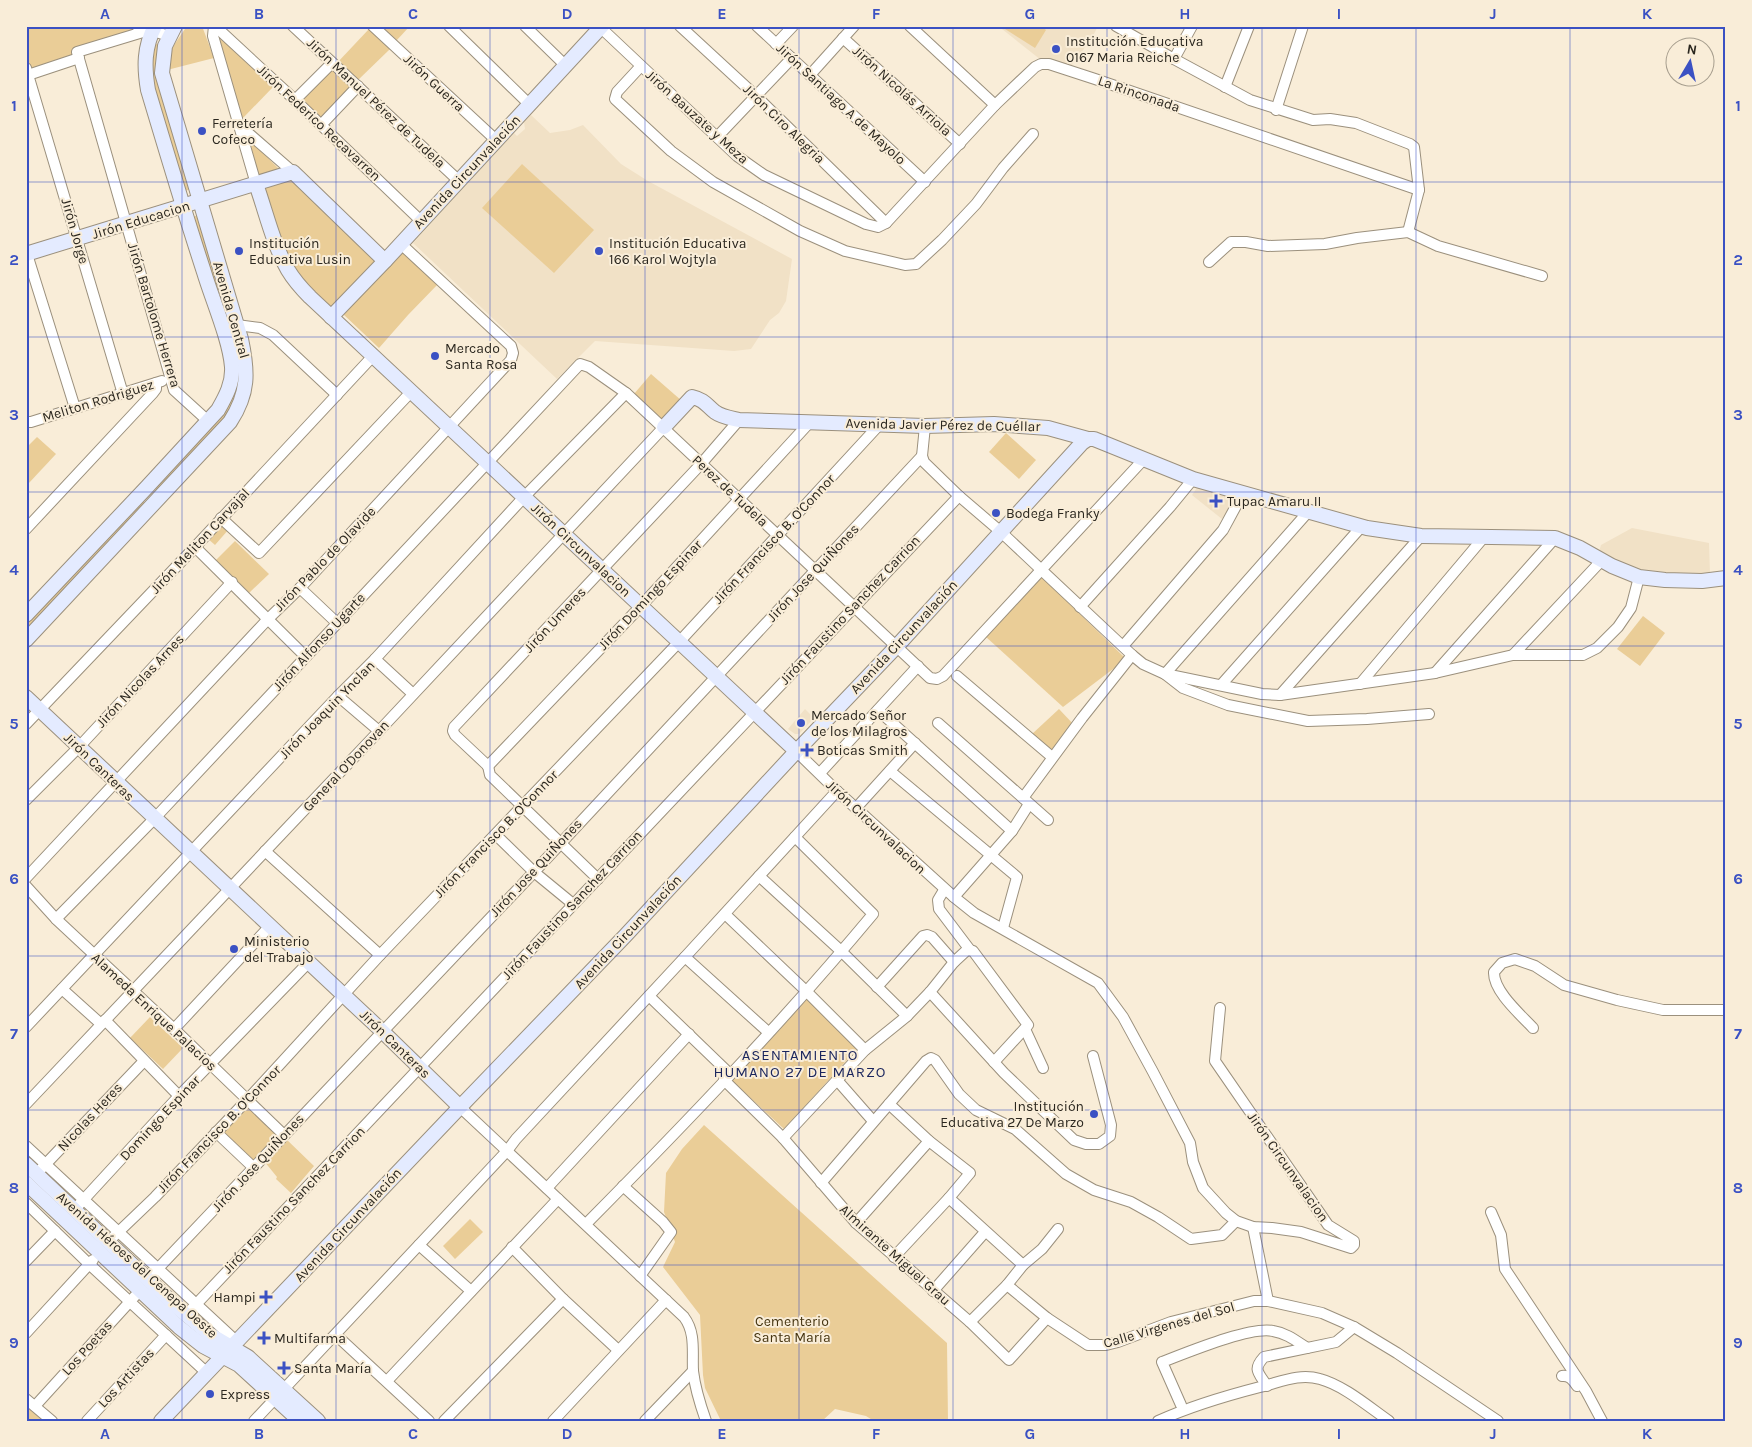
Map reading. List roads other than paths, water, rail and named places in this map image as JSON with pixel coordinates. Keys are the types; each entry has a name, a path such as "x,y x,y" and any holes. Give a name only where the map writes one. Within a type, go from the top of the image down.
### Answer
{"street":[{"name":"Jirón Federico Recavarren","path":"214,26 322,125 421,221"},
{"path":"214,26 213,36 256,184"},
{"name":"Jirón Manuel Pérez de Tudela","path":"293,26 459,180"},
{"name":"Jirón Guerra","path":"373,26 496,140"},
{"path":"449,26 530,105"},
{"path":"525,26 566,66"},
{"name":"Jirón Ciro Alegria","path":"680,26 886,223"},
{"name":"Jirón Santiago A de Mayolo","path":"757,26 924,182"},
{"path":"776,44 792,26"},
{"path":"810,75 854,26"},
{"path":"910,26 995,105"},
{"path":"1174,60 1192,26"},
{"path":"1225,87 1249,26"},
{"path":"1276,110 1303,26"},
{"name":"Avenida Circunvalación","path":"331,317 601,27"},
{"name":"Jirón Bauzate y Meza","path":"601,27 737,156 764,175 866,224 878,227 886,223"},
{"path":"1123,28 1174,60 1250,100 1276,110 1313,120 1330,119 1356,123 1410,144 1414,147 1419,190 1408,232"},
{"path":"27,71 78,55 147,29 172,31"},
{"name":"Avenida Central","path":"26,615 208,420 226,397 231,382 232,366 226,340 148,90 145,74 147,29"},
{"name":"Avenida Central","path":"26,640 230,422 237,411 246,386 247,370 237,325 162,74 162,57 172,31"},
{"name":"Jirón Nicolás Arriola","path":"843,38 960,144"},
{"name":"Jirón Bartolome Herrera","path":"78,55 174,390 208,420"},
{"path":"717,137 792,58"},
{"path":"295,100 332,63"},
{"name":"La Rinconada","path":"886,223 995,105 1035,67 1041,64 1049,64 1419,190"},
{"path":"641,66 617,92 615,99 671,151 713,182 800,231 845,251 905,265 916,264 942,240 976,204 1003,168 1033,134"},
{"name":"Jirón Jorge","path":"27,71 123,394"},
{"path":"322,125 358,86"},
{"path":"239,125 293,172 385,261"},
{"name":"Jirón Educacion","path":"27,253 293,172"},
{"name":"Jirón Circunvalacion","path":"256,184 287,268 301,288 331,317 448,428 603,569 944,890 974,913 1098,983 1123,1017 1190,1144 1193,1162 1203,1188 1221,1208 1236,1221 1253,1227 1301,1232 1350,1248 1354,1245 1354,1241 1328,1225 1215,1062 1220,1008"},
{"path":"1208,262 1231,242 1246,242 1268,246 1325,244 1356,238 1408,232 1438,246 1542,276"},
{"name":"Jirón Pablo de Olavide","path":"26,878 268,619 300,588 511,360 513,353 511,346 401,244"},
{"path":"27,253 75,408"},
{"path":"237,325 260,328 273,335 337,395"},
{"name":"Jirón Meliton Carvajal","path":"26,724 195,547 373,356"},
{"name":"Perez de Tudela","path":"580,364 588,367 626,393 664,427 738,499 930,678 937,680 943,676 1042,570"},
{"name":"Jirón Alfonso Ugarte","path":"56,920 154,819 580,364"},
{"name":"Meliton Rodriguez","path":"26,422 123,394 170,378"},
{"name":"Jirón Bartolome Herrera","path":"26,529 153,393 156,383"},
{"path":"222,518 259,553 411,392"},
{"name":"Jirón Joaquin Ynclan","path":"26,1027 375,659 524,497 626,393"},
{"name":"Avenida Javier Pérez de Cuéllar","path":"664,427 692,397 702,400 716,413 726,418 738,420 925,426 994,424 1048,428 1094,439 1193,480 1362,526 1422,536 1555,538 1639,577 1693,580 1726,578"},
{"name":"Jirón Umeres","path":"488,766 455,735 453,732 454,727 701,464 738,420"},
{"name":"Jirón Domingo Espinar","path":"488,766 641,606 810,422"},
{"name":"Jirón Francisco B. O'Connor","path":"114,1237 247,1101 380,955 680,641 880,424"},
{"path":"925,426 922,456 924,462 1132,655 1143,664 1165,674 1183,688 1228,704 1308,721 1429,714"},
{"name":"General O'Donovan","path":"26,1104 664,427"},
{"name":"Avenida Circunvalación","path":"161,1421 625,936 796,751 897,646 1082,443 1088,439"},
{"name":"Jirón Jose QuiÑones","path":"149,1280 534,872 922,456"},
{"path":"1042,570 1143,460"},
{"path":"1080,607 1193,480"},
{"path":"147,487 160,498"},
{"path":"1123,646 1223,530 1244,493"},
{"name":"Jirón Faustino Sanchez Carrion","path":"191,1309 959,496"},
{"path":"1165,674 1308,512"},
{"path":"1222,685 1362,526"},
{"path":"1280,695 1422,536"},
{"path":"1360,684 1484,537"},
{"path":"1434,673 1555,538"},
{"path":"195,547 305,656"},
{"path":"1512,656 1602,560"},
{"path":"1165,674 1262,694 1280,695 1434,673 1512,656 1583,655 1597,648 1618,627 1631,608 1639,577"},
{"name":"Jirón Nicolas Arnes","path":"26,800 79,747 232,582"},
{"path":"300,588 337,623"},
{"path":"954,897 1012,831 1026,801 1052,757 1132,655"},
{"path":"375,659 413,694"},
{"path":"820,773 918,666"},
{"path":"957,676 1052,757"},
{"path":"338,696 379,731"},
{"name":"Jirón Canteras","path":"26,697 684,1317 690,1325 692,1334 693,1371 698,1399 706,1421"},
{"path":"878,710 1012,831"},
{"path":"938,723 1048,820"},
{"path":"856,808 915,743"},
{"path":"488,766 490,775 598,878"},
{"path":"890,771 1017,877 1003,928"},
{"path":"254,1421 507,1151 837,791"},
{"path":"496,835 534,872 573,904"},
{"path":"586,1224 727,1077 841,952 873,914 795,837"},
{"path":"265,851 380,955"},
{"path":"759,876 841,952 906,1016"},
{"name":"Alameda Enrique Palacios","path":"26,886 56,920 174,1029 284,1135"},
{"path":"944,890 938,900 939,909 968,950 973,951 1028,1025 994,1062"},
{"path":"725,914 806,990 865,1050"},
{"path":"174,1029 270,926"},
{"path":"877,987 923,936 932,937 954,962"},
{"path":"783,1138 865,1050 906,1016 930,992 954,962 968,950"},
{"path":"685,957 768,1032"},
{"path":"1533,1028 1495,984 1494,972 1509,960 1522,960 1564,985 1617,1000 1663,1010 1726,1010"},
{"name":"Domingo Espinar","path":"79,1204 179,1096 308,962"},
{"path":"62,989 103,1022 179,1096"},
{"path":"930,992 1020,1089 1074,1140 1086,1144 1099,1144 1110,1136 1111,1125 1093,1056"},
{"name":"Almirante Miguel Grau","path":"649,996 690,1034 856,1223 970,1322 1009,1360 1047,1318"},
{"path":"1025,1029 1043,1068"},
{"path":"546,1188 690,1034"},
{"path":"821,1183 873,1121 926,1061 931,1058 935,1060 959,1094 976,1110 1015,1130 1066,1174 1094,1190 1131,1202 1191,1239 1222,1235 1236,1221"},
{"name":"Nicolas Heres","path":"41,1169 144,1061"},
{"path":"837,1080 873,1121"},
{"path":"889,1104 930,1141 970,1173 894,1257"},
{"path":"216,1132 254,1168"},
{"path":"856,1223 930,1141"},
{"path":"26,1146 41,1169"},
{"name":"Avenida Héroes del Cenepa Oeste","path":"26,1164 41,1169 114,1237 149,1280 179,1327 203,1346 230,1349"},
{"name":"Avenida Héroes del Cenepa Oeste","path":"27,1184 100,1252 149,1280 191,1309 209,1334 230,1349 240,1365 318,1421"},
{"path":"624,1186 663,1222 671,1232 640,1276"},
{"path":"949,1198 1023,1266"},
{"path":"387,1381 558,1199"},
{"path":"26,1203 207,1373"},
{"path":"1491,1212 1501,1235 1504,1269 1586,1391 1602,1421"},
{"path":"1253,1227 1268,1301"},
{"path":"970,1322 1023,1266 1042,1250 1058,1229"},
{"path":"26,1261 55,1231"},
{"path":"933,1291 985,1232"},
{"path":"419,1245 472,1290"},
{"path":"512,1247 563,1299 618,1350"},
{"path":"26,1333 100,1252"},
{"name":"Los Poetas","path":"35,1406 149,1280"},
{"name":"Calle Virgenes del Sol","path":"1007,1285 1047,1318 1088,1345 1106,1344 1171,1322 1254,1301 1268,1301 1322,1313 1354,1327 1397,1353 1498,1421"},
{"path":"444,1421 563,1299"},
{"path":"553,1421 666,1300"},
{"path":"1267,1386 1257,1370 1257,1365 1264,1358 1336,1342 1354,1327"},
{"path":"1180,1405 1162,1362 1243,1334 1270,1330 1287,1334 1307,1348"},
{"name":"Los Artistas","path":"86,1421 166,1335"},
{"path":"336,1335 429,1421"},
{"path":"645,1421 693,1371"},
{"path":"1158,1421 1209,1401 1267,1386 1286,1379 1305,1376 1321,1379 1339,1387 1389,1421"},
{"path":"1562,1376 1572,1379 1579,1389 1586,1391"},
{"name":"Avenida Héroes del Cenepa Oeste","path":"280,1393 300,1421"},
{"path":"26,1399 52,1421"}],"place":[{"name":"Institución Educativa 0167 Maria Reiche","path":"1056,49"},
{"name":"Ferretería Cofeco","path":"202,131"},
{"name":"Institución Educativa Lusin","path":"239,251"},
{"name":"Institución Educativa 166 Karol Wojtyla","path":"599,251"},
{"name":"Mercado Santa Rosa","path":"435,356"},
{"name":"Tupac Amaru II","path":"1216,501"},
{"name":"Bodega Franky","path":"996,513"},
{"name":"Mercado Señor de los Milagros","path":"801,723"},
{"name":"Boticas Smith","path":"807,750"},
{"name":"Ministerio del Trabajo","path":"234,949"},
{"name":"Institución Educativa 27 De Marzo","path":"1094,1114"},
{"name":"Hampi","path":"266,1297"},
{"name":"Multifarma","path":"264,1338"},
{"name":"Santa María","path":"284,1368"},
{"name":"Express","path":"210,1394"}],"district":[{"name":"ASENTAMIENTO HUMANO 27 DE MARZO","path":"800,1064"}],"park label":[{"name":"Cementerio Santa María","path":"792,1329"}]}
